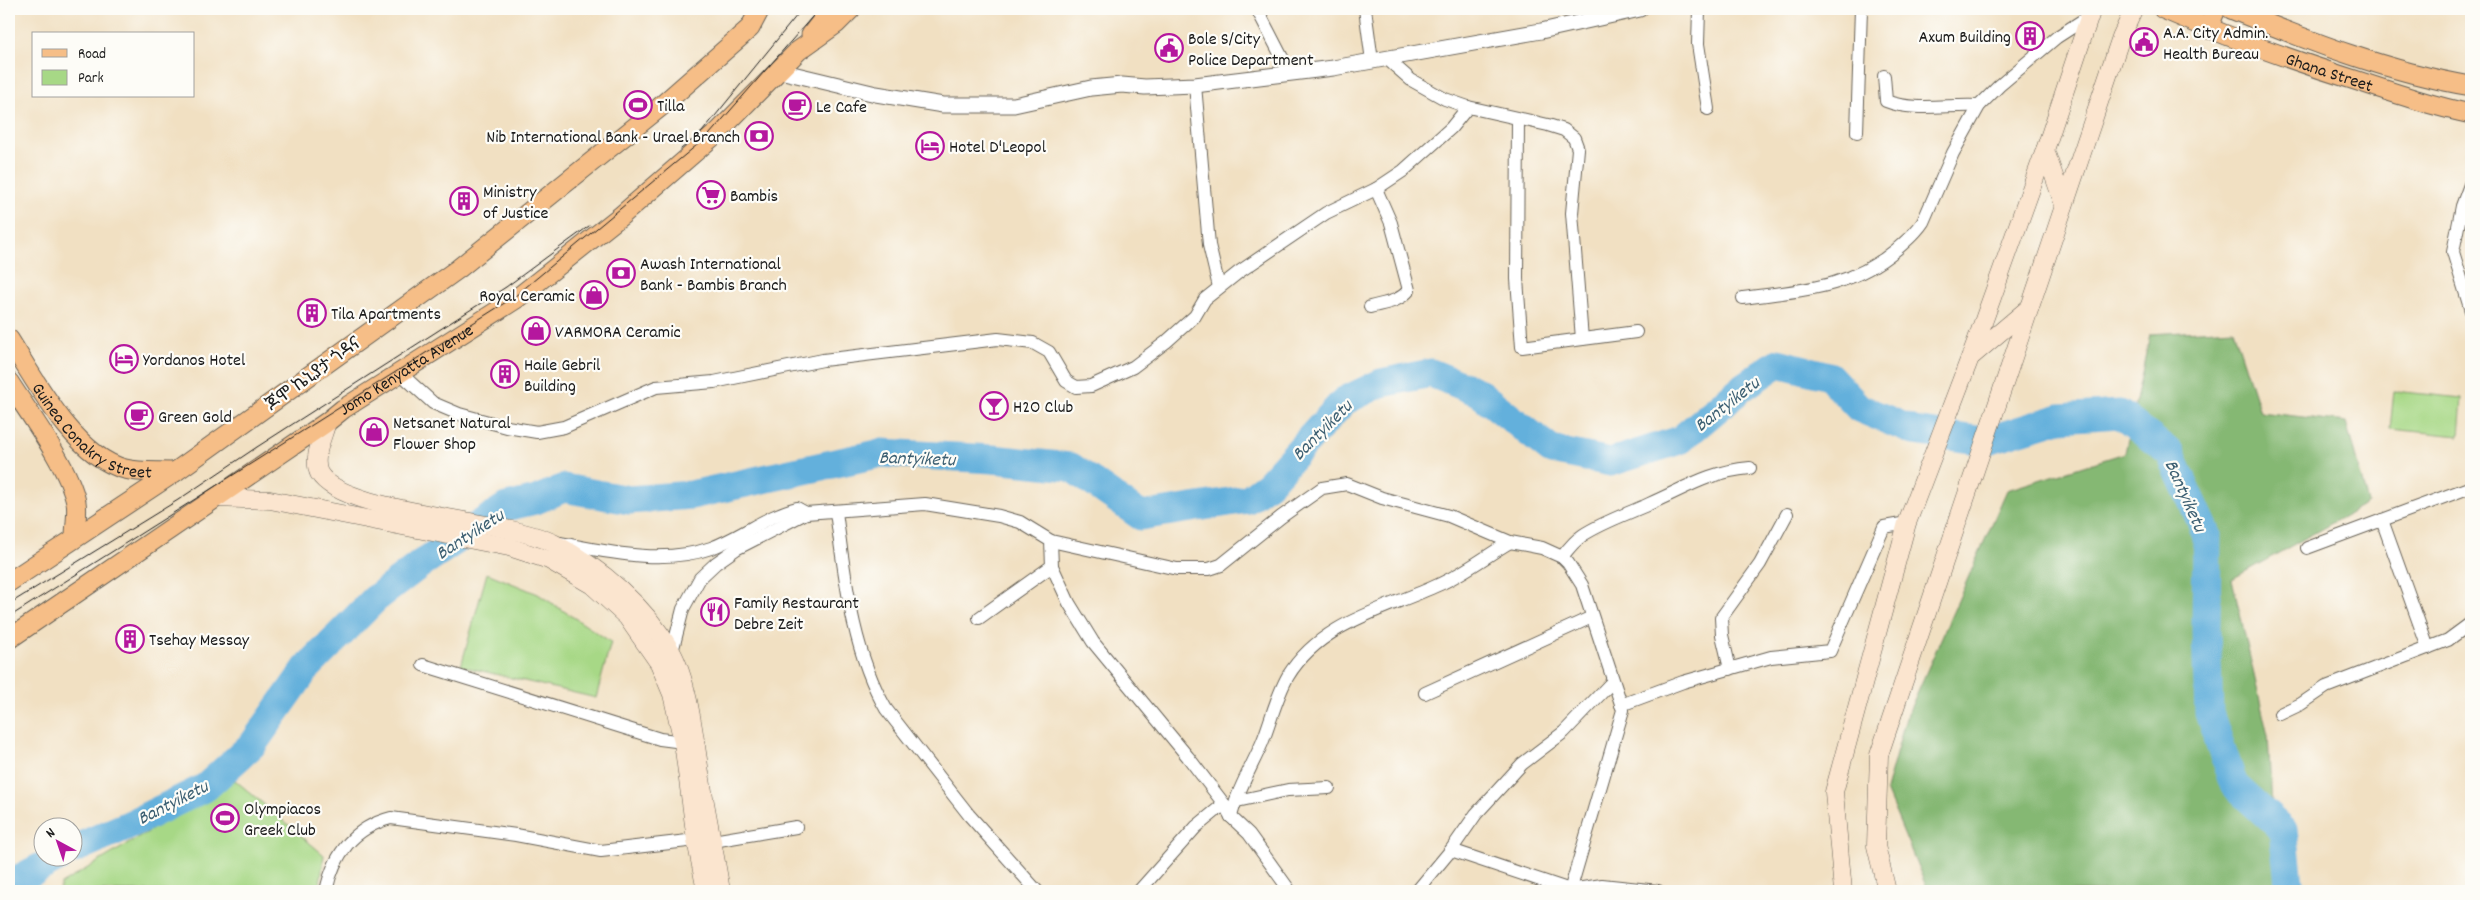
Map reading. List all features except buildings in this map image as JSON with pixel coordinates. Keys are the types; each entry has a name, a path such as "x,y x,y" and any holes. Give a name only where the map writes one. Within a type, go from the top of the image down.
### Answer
{"main road":[{"name":"ጆሞ ኬኒያታ ጎዳና","path":"9,582 74,537 175,472 458,269 659,108 750,28 760,9"},
{"path":"750,28 770,9"},
{"path":"798,51 831,9"},
{"path":"798,51 836,24 851,9"},
{"path":"1887,891 1876,846 1879,755 2121,37 2134,9"},
{"name":"Ghana Street","path":"2163,9 2208,29 2425,103 2471,114"},
{"path":"2208,29 2216,9"},
{"name":"Ghana Street","path":"2231,9 2350,55 2404,72 2471,86"},
{"path":"1843,891 1834,792 1907,523 1970,358 2045,150 2090,13"},
{"name":"Jomo Kenyatta Avenue","path":"9,639 327,422 343,409 516,299 622,215 720,131 798,51"},
{"path":"2045,150 2064,205"},
{"path":"1970,358 2030,306"},
{"name":"Guinea Conakry Street","path":"9,339 74,435 105,461 125,470 175,472"},
{"name":"Guinea Conakry Street","path":"9,382 52,451 72,490 77,504 74,537"},
{"path":"327,422 316,461 320,473 328,483 361,500 497,526 546,540 592,567 617,586 657,629 672,652 683,685 692,726 704,840 706,891"},
{"path":"52,451 74,435"},
{"path":"216,498 270,500 492,544 526,552 548,560 592,585 627,617 659,663 672,694 704,840 722,891"}],"street":[{"path":"1257,9 1290,73"},
{"path":"1365,9 1379,60 1411,80 1445,99 1468,107 1564,130 1574,138 1578,149 1572,213 1582,338"},
{"path":"780,71 876,94 943,105 966,106 1032,102 1091,88 1122,85 1145,87 1195,85 1379,60 1541,31 1640,9"},
{"path":"1699,9 1698,44 1708,109"},
{"path":"1857,132 1861,9"},
{"path":"1743,298 1818,288 1849,280 1875,267 1890,255 1917,232 1923,222 1953,153 1979,106 1999,86 2057,37 2090,13"},
{"path":"1884,76 1886,101 1893,104 1913,107 1951,104 1979,106"},
{"path":"1195,85 1209,245 1219,287"},
{"path":"400,372 433,403 482,421 538,432 564,427 656,388 714,382 823,360 998,339 1032,343 1049,352 1066,381 1076,386 1091,386 1133,367 1166,342 1195,316 1206,299 1219,287 1326,213 1376,189 1403,171 1451,128 1468,107"},
{"path":"1518,120 1517,279 1522,346 1636,332"},
{"path":"2471,182 2462,206 2452,252 2471,311"},
{"path":"1370,307 1392,302 1404,296 1409,290 1391,223 1376,189"},
{"path":"1562,557 1575,542 1598,527 1681,490 1703,477 1724,470 1750,468"},
{"path":"672,652 683,609 700,578 716,563 736,549 806,513 925,504 999,516 1020,522 1051,541 1177,569 1209,569 1221,565 1274,522 1322,488 1347,484 1382,498 1449,516 1510,542 1542,548 1562,557 1582,585 1621,705 1621,718 1570,890"},
{"path":"2308,548 2471,487"},
{"path":"526,552 546,540 615,553 680,556 711,548 786,511 797,508 806,513"},
{"path":"836,512 857,635 877,693 886,709 969,814 1037,891"},
{"path":"1730,668 1722,635 1721,618 1760,564 1787,514"},
{"path":"2382,520 2428,648"},
{"path":"1621,705 1665,688 1771,657 1815,655 1830,651 1884,527 1907,523"},
{"path":"1051,541 1052,566 1070,603 1093,642 1224,804 1231,817 1249,834 1290,891"},
{"path":"1231,817 1267,729 1278,695 1289,675 1310,648 1325,636 1360,615 1388,606 1440,584 1510,542"},
{"path":"978,618 1052,566"},
{"path":"1425,693 1592,617"},
{"path":"2280,714 2301,704 2326,687 2391,660 2448,640 2471,623"},
{"path":"423,665 660,739 683,742"},
{"path":"1416,891 1451,850 1476,814 1522,764 1564,732 1612,682"},
{"path":"1237,801 1288,790 1329,788"},
{"path":"1139,891 1196,827 1224,804"},
{"path":"326,891 334,863 344,847 374,823 391,818 516,834 601,852 796,827"},
{"path":"1451,850 1570,890 1602,885 1658,891"}],"green space":[{"path":"2233,329 2260,412 2346,422 2368,503 2232,579 2268,736 2277,891 1928,891 1886,790 1906,718 2007,490 2125,453 2150,334"},
{"path":"2394,391 2462,398 2459,436 2390,429"},
{"path":"487,573 538,594 611,642 596,698 461,666"},
{"name":"Olympiacos Greek Club","path":"235,780 324,855 319,891 59,891 61,884"}],"waterway":[{"name":"Bantyiketu","path":"82,846 206,787 253,744 306,669 375,599 422,563 506,507 536,500 564,488 629,500 691,495 882,453 992,459 1071,467 1141,516 1248,499 1268,484 1344,401 1381,383 1431,373 1478,392 1551,450 1611,462 1680,440 1743,387 1778,363 1829,376 1859,408 1914,431 1985,441 2060,418 2120,414 2170,453 2207,534 2206,632 2209,713 2234,785 2283,830 2290,891"},
{"name":"Bantyiketu","path":"9,884 39,868"}],"tram line":[{"path":"681,149 702,132 802,9"},
{"path":"9,617 514,297 709,135 819,9"},
{"path":"9,604 178,500 506,287 589,226"}],"place":[{"name":"Axum Building","path":"2030,36"},
{"name":"A.A. City Admin. Health Bureau","path":"2144,42"},
{"name":"Bole S/City Police Department","path":"1169,48"},
{"name":"Tilla","path":"638,105"},
{"name":"Le Cafe","path":"797,106"},
{"name":"Nib International Bank - Urael Branch","path":"759,136"},
{"name":"Hotel D'Leopol","path":"930,146"},
{"name":"Bambis","path":"711,195"},
{"name":"Ministry of Justice","path":"464,201"},
{"name":"Awash International Bank - Bambis Branch","path":"621,273"},
{"name":"Royal Ceramic","path":"594,295"},
{"name":"Tila Apartments","path":"312,313"},
{"name":"VARMORA Ceramic","path":"536,331"},
{"name":"Yordanos Hotel","path":"124,359"},
{"name":"Haile Gebril Building","path":"505,374"},
{"name":"H2O Club","path":"994,406"},
{"name":"Green Gold","path":"139,416"},
{"name":"Netsanet Natural Flower Shop","path":"374,432"},
{"name":"Family Restaurant Debre Zeit","path":"715,612"},
{"name":"Tsehay Messay","path":"130,639"},
{"name":"Olympiacos Greek Club","path":"225,818"}]}
